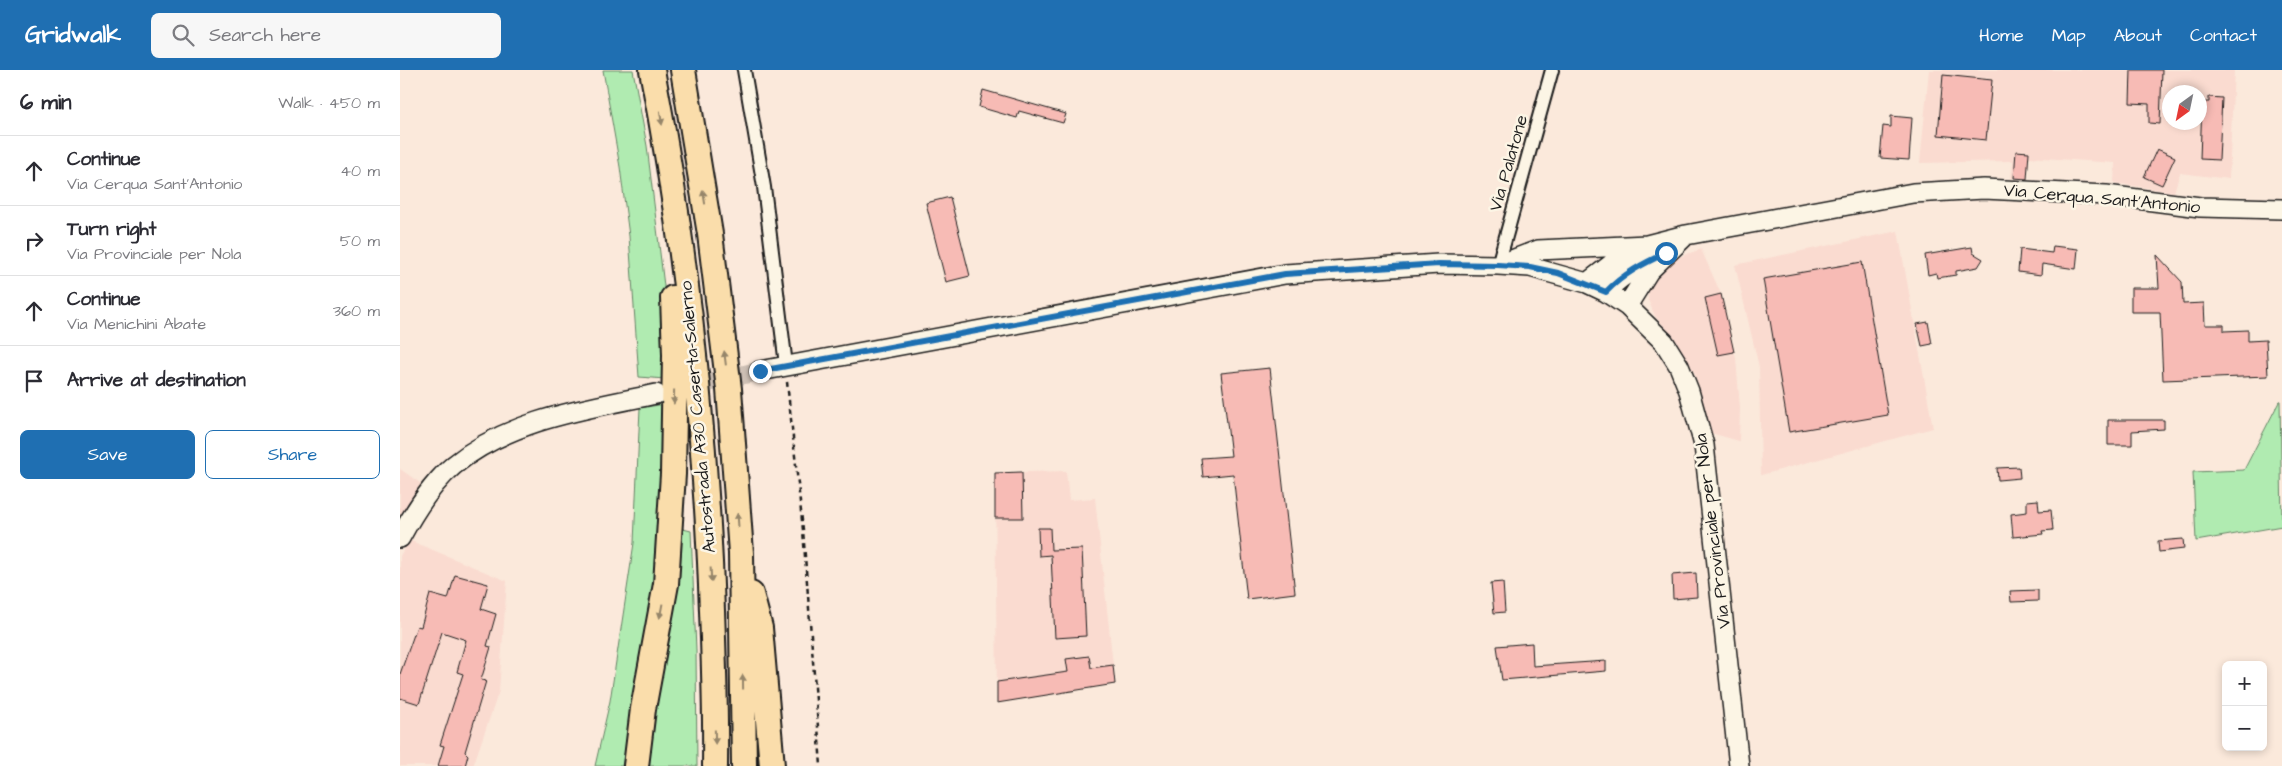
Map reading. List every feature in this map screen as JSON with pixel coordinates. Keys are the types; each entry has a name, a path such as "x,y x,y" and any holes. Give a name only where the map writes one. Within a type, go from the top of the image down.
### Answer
{"highway":[{"name":"Autostrada A30 Caserta-Salerno","path":"652,70 683,262 698,393 707,494 715,766"},
{"name":"Autostrada A30 Caserta-Salerno","path":"683,70 710,234 729,389 740,553 744,766"},
{"path":"629,766 643,709 666,584 673,464 675,355 673,297 683,262"},
{"path":"740,553 760,628 772,766"},
{"path":"636,766 643,709"}],"street":[{"path":"744,70 768,215 786,365"},
{"name":"Via Palatone","path":"1498,265 1552,70"},
{"name":"Via Cerqua Sant'Antonio","path":"1587,283 1622,256 1648,245 1686,235 1913,193 1984,189 2106,195 2200,207 2282,210"},
{"path":"1627,306 1649,271 1686,235"},
{"name":"Via Cerqua Sant'Antonio","path":"1498,265 1538,250 1648,245"},
{"path":"1606,292 1616,282 1641,265 1666,253"},
{"name":"Via Provinciale per Nola","path":"760,371 1285,274 1439,264 1498,265 1530,267 1587,283 1606,292 1627,306 1664,342 1679,366 1699,424 1704,445 1739,766"},
{"path":"400,538 432,487 454,465 497,437 554,416 656,394"}],"path":[{"path":"786,365 803,530 821,766"}],"shaded area":[{"path":"1929,70 2234,70 2229,179 2180,173 2174,192 2114,183 2115,163 2029,157 2027,179 2011,178 2013,161 1920,163"},
{"path":"1898,231 1933,428 1761,475 1759,367 1735,265"},
{"path":"1701,249 1721,294 1736,358 1740,408 1739,441 1711,433 1695,374 1677,342 1655,316 1648,300 1649,284 1671,260"},
{"path":"400,469 423,485 412,497 400,517"},
{"path":"1066,471 1069,500 1095,498 1115,683 997,703 995,473"},
{"path":"409,540 507,581 499,691 473,766 400,766 400,556"}],"green space":[{"path":"603,70 633,70 647,146 664,286 665,379 639,377 629,236 620,167"},
{"path":"2280,400 2282,526 2196,541 2193,472 2244,470"},
{"path":"665,404 654,603 622,766 595,766 610,701 634,543 640,408"},
{"path":"683,529 691,531 696,650 697,766 641,766 677,532"}],"building":[{"path":"2131,70 2162,70 2160,124 2149,123 2149,104 2130,103"},
{"path":"1943,75 1992,80 1986,140 1938,135"},
{"path":"983,90 1066,114 1063,123 1019,111 1017,118 979,107"},
{"path":"2209,97 2222,98 2219,160 2200,159 2201,130 2207,130 2207,102 2209,102"},
{"path":"1891,116 1912,118 1909,160 1880,158 1883,126 1891,127"},
{"path":"2157,149 2175,157 2162,185 2144,177"},
{"path":"2016,151 2029,152 2027,179 2014,178"},
{"path":"950,197 970,276 946,282 926,203"},
{"path":"2053,246 2078,249 2076,269 2042,264 2041,275 2018,272 2020,249 2052,253"},
{"path":"1972,247 1973,253 1983,259 1978,267 1956,271 1956,275 1937,278 1936,273 1928,275 1925,255"},
{"path":"2157,255 2182,282 2183,304 2204,303 2205,325 2224,325 2224,331 2248,330 2248,341 2266,340 2268,376 2163,380 2160,312 2131,312 2131,288 2159,288"},
{"path":"1862,262 1888,415 1789,432 1763,279"},
{"path":"1721,294 1734,352 1718,355 1705,298"},
{"path":"1928,322 1932,344 1922,346 1917,324"},
{"path":"1270,368 1295,593 1247,599 1233,474 1203,477 1201,458 1231,456 1221,373"},
{"path":"2108,420 2164,420 2164,429 2132,431 2132,445 2108,445"},
{"path":"2019,467 2020,478 1998,480 1997,468"},
{"path":"1022,472 1023,518 995,518 995,473"},
{"path":"2038,500 2039,511 2051,510 2053,530 2042,531 2043,534 2013,537 2011,514 2027,512 2027,501"},
{"path":"1038,528 1050,528 1051,550 1082,549 1086,636 1055,638 1051,555 1039,556"},
{"path":"2183,539 2184,549 2159,552 2158,541"},
{"path":"1696,573 1697,597 1673,599 1672,575"},
{"path":"455,575 488,584 481,609 496,614 487,646 491,647 481,680 486,681 465,752 468,755 465,766 438,766 444,746 440,745 463,674 457,672 466,640 442,632 419,704 400,698 400,674 417,626 421,627 430,594 448,599"},
{"path":"1503,582 1505,612 1494,613 1491,583"},
{"path":"2038,590 2038,601 2011,602 2010,591"},
{"path":"1532,643 1533,666 1606,661 1606,671 1502,680 1497,646"},
{"path":"1089,656 1091,668 1113,665 1115,684 997,703 997,682 1068,672 1066,659"}],"tunnel":[{"path":"683,388 760,371"}],"route":[{"path":"760,371 1285,274 1439,264 1498,265 1530,267 1558,273 1606,292 1616,282 1641,265 1666,253"}]}
